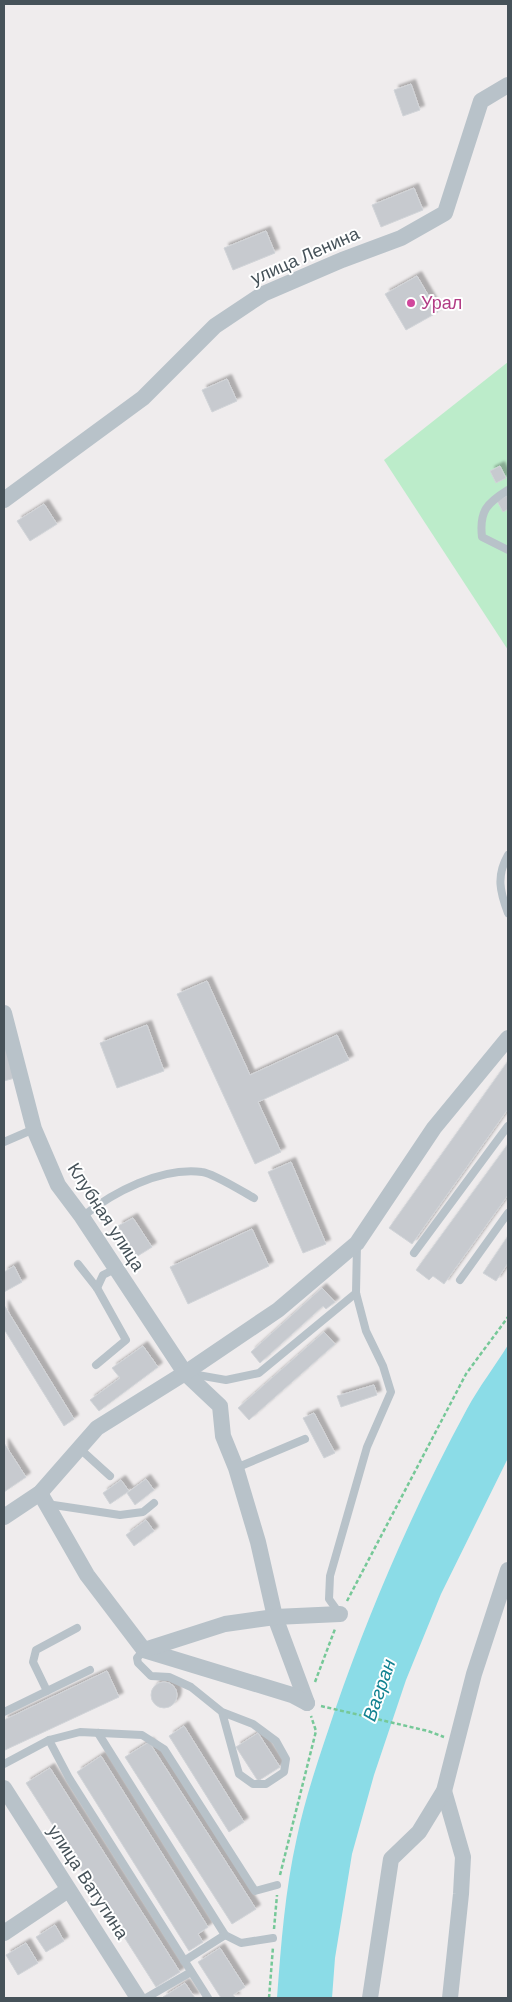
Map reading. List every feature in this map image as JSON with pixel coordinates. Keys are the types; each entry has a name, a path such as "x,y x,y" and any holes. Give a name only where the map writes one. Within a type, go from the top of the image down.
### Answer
{"street":[{"name":"улица Ленина","path":"4,500 143,398 215,326 263,294 342,260 401,238 445,214 481,101 508,86"},
{"name":"Клубная улица","path":"4,1013 34,1130 58,1185 82,1217 185,1373 220,1406 222,1436 236,1468 258,1542 275,1617 307,1703"},
{"path":"4,1517 43,1498 79,1448 97,1428 185,1373 278,1310 357,1243 434,1128 508,1038"},
{"path":"43,1498 87,1575 144,1650 292,1695 307,1703"},
{"path":"370,1998 392,1859 419,1832 444,1790 474,1674 508,1570"},
{"path":"144,1650 225,1624 275,1617 340,1614"},
{"name":"улица Ватутина","path":"4,1788 138,1998"},
{"path":"444,1790 463,1857 450,1998"},
{"path":"4,1933 68,1890"}],"lane":[{"path":"508,490 492,500 485,510 481,524 482,537 508,550"},
{"path":"508,855 502,866 500,892 508,913"},
{"path":"414,1253 508,1126"},
{"path":"4,1142 34,1130"},
{"path":"82,1217 101,1202 161,1174 204,1172 254,1198"},
{"path":"460,1280 508,1213"},
{"path":"340,1614 329,1599 330,1576 367,1447 391,1392 383,1366 366,1331 356,1293 357,1243"},
{"path":"78,1264 97,1288 126,1340 96,1365"},
{"path":"97,1288 103,1275 115,1269"},
{"path":"185,1373 226,1380 259,1373 356,1293"},
{"path":"236,1468 305,1439"},
{"path":"79,1448 110,1476"},
{"path":"43,1498 120,1515 143,1512 154,1503"},
{"path":"47,1691 33,1662 36,1650 77,1628"},
{"path":"144,1650 137,1658 138,1663 151,1676 169,1677 190,1687 222,1712 253,1724 276,1742 286,1759 284,1772 266,1784 253,1784 239,1774 222,1712"},
{"path":"4,1712 90,1670"},
{"path":"4,1764 49,1740 80,1732 142,1735 164,1750 255,1891 277,1885"},
{"path":"98,1733 225,1935 241,1943 273,1938"},
{"path":"49,1740 69,1778 208,1998"},
{"path":"184,1961 225,1935"},
{"path":"146,1998 191,1972"}],"path":[{"path":"269,1998 277,1885 316,1731 307,1703 340,1614 466,1374 508,1316"},
{"path":"307,1703 428,1731"}],"green space":[{"path":"508,362 508,650 384,460"}],"water":[{"name":"Вагран","path":"508,1345 508,1458 441,1594 406,1680 374,1775 352,1854 335,1958 332,1998 277,1998 284,1917 293,1857 309,1789 335,1710 363,1633 412,1519 467,1409"}],"building":[{"path":"411,84 420,110 403,116 394,90"},
{"path":"414,188 423,210 381,227 372,205"},
{"path":"266,231 275,253 233,270 224,248"},
{"name":"Урал","path":"417,276 438,312 406,330 385,294"},
{"path":"227,379 237,401 212,412 202,390"},
{"path":"500,466 506,478 496,483 490,471"},
{"path":"508,495 508,509 503,512 497,501"},
{"path":"44,504 57,524 30,541 17,521"},
{"path":"207,981 250,1075 337,1035 349,1060 258,1102 281,1152 255,1164 177,994"},
{"path":"147,1025 164,1071 117,1088 100,1043"},
{"path":"4,1038 15,1078 4,1081"},
{"path":"508,1061 508,1109 412,1244 389,1228"},
{"path":"508,1144 508,1195 444,1284 433,1276 429,1280 416,1270"},
{"path":"291,1162 326,1244 303,1253 268,1172"},
{"path":"133,1218 152,1247 136,1257 118,1226"},
{"path":"252,1229 269,1266 188,1304 170,1267"},
{"path":"508,1236 508,1263 496,1281 483,1273"},
{"path":"14,1266 22,1282 4,1292 4,1272"},
{"path":"322,1288 335,1302 326,1309 323,1306 260,1363 251,1352"},
{"path":"4,1305 74,1419 64,1426 4,1329"},
{"path":"324,1332 335,1344 249,1420 238,1408"},
{"path":"143,1346 158,1367 99,1411 90,1400 120,1378 112,1368"},
{"path":"374,1385 377,1395 341,1407 337,1396"},
{"path":"314,1413 335,1453 324,1458 303,1418"},
{"path":"4,1443 26,1477 4,1492"},
{"path":"146,1479 154,1490 135,1505 127,1493"},
{"path":"121,1480 129,1491 110,1504 103,1493"},
{"path":"146,1520 154,1531 134,1546 126,1535"},
{"path":"107,1671 119,1697 5,1750 4,1720"},
{"path":"164,1682 173,1686 177,1695 173,1704 164,1708 155,1704 151,1695 155,1686"},
{"path":"184,1726 244,1822 229,1832 169,1736"},
{"path":"258,1733 280,1767 258,1781 236,1747"},
{"path":"149,1742 256,1909 232,1924 125,1757"},
{"path":"101,1756 208,1927 198,1934 203,1942 189,1951 77,1772"},
{"path":"50,1768 180,1972 156,1987 26,1783"},
{"path":"55,1925 64,1941 46,1952 36,1937"},
{"path":"26,1943 38,1963 18,1975 6,1955"},
{"path":"220,1948 245,1987 233,1995 236,1998 221,1998 198,1962"},
{"path":"185,1983 195,1998 163,1998 163,1997"}],"place":[{"name":"Урал","path":"411,303"}]}
